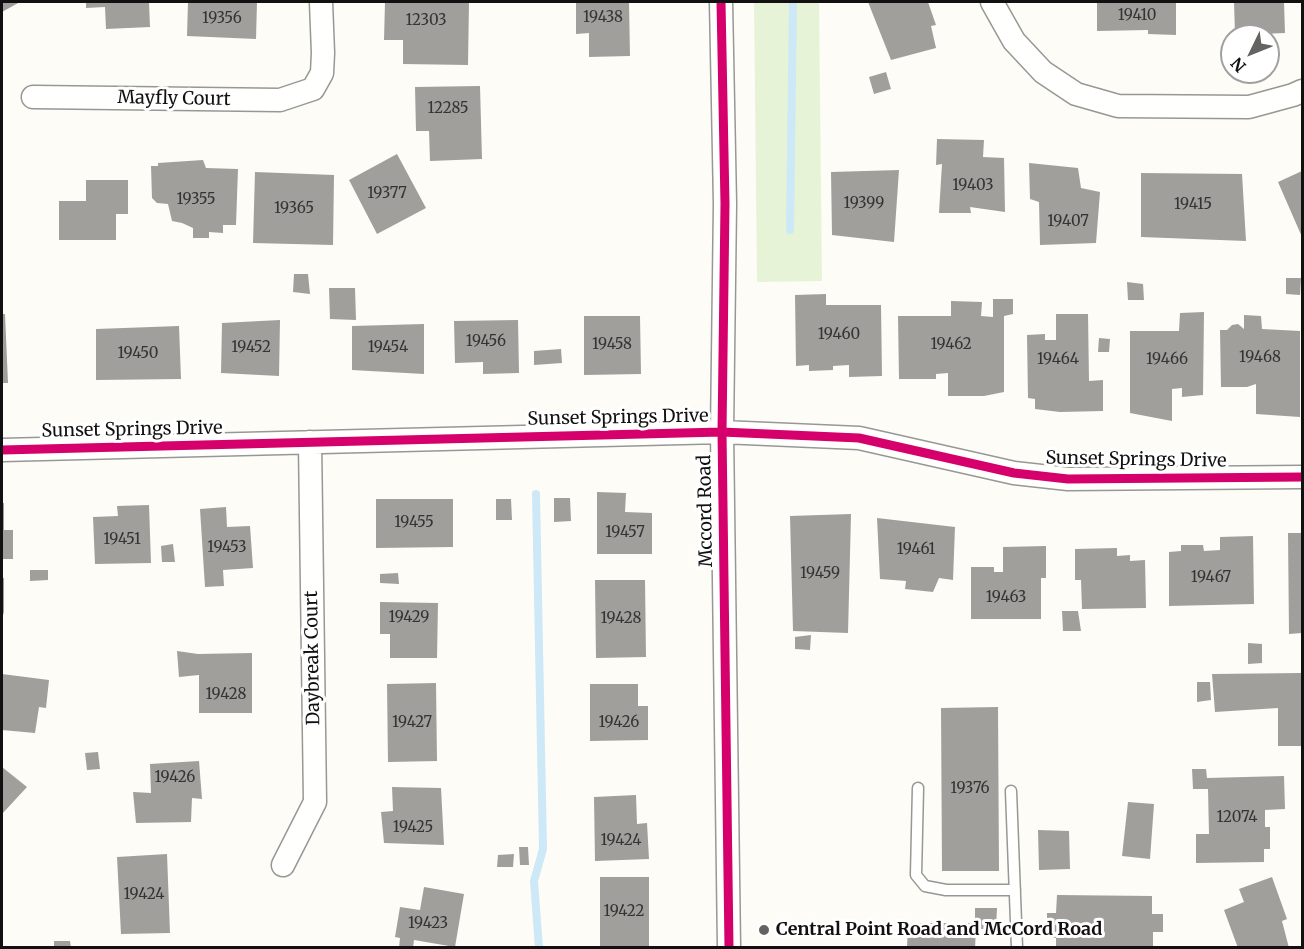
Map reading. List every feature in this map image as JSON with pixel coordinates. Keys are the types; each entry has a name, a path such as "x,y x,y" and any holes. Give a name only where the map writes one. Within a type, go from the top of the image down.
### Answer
{"street":[{"name":"Mayfly Court","path":"33,97 280,100 312,89 322,73 321,2"},
{"name":"Mccord Road","path":"721,2 725,204 722,432 729,948"},
{"path":"992,2 1014,41 1042,72 1076,94 1118,106 1249,107 1302,91"},
{"name":"Sunset Springs Drive","path":"2,450 722,432 859,438 1014,473 1068,479 1302,477"},
{"name":"Daybreak Court","path":"283,865 315,802 310,442"}],"lane":[{"path":"918,788 916,875 925,886 946,890 1015,890"},
{"path":"1011,791 1017,948"}],"green space":[{"path":"754,2 819,2 822,281 757,282"}],"building":[{"path":"2,2 20,2 2,12"},
{"path":"86,2 149,2 150,27 106,29 105,7 86,8"},
{"path":"188,2 257,2 256,39 187,36"},
{"path":"385,2 469,2 468,65 403,64 403,40 384,40"},
{"path":"576,2 629,2 630,56 589,57 589,33 576,34"},
{"path":"868,2 928,2 936,25 931,26 936,48 891,60"},
{"path":"1097,2 1176,2 1176,35 1148,34 1148,30 1097,31"},
{"path":"1234,2 1284,2 1285,33 1280,33 1280,24 1235,24"},
{"path":"886,72 891,89 874,94 869,77"},
{"path":"480,86 482,159 430,161 429,131 416,131 415,87"},
{"path":"937,139 984,140 983,157 1004,158 1005,212 970,207 971,213 939,213 942,164 936,165"},
{"path":"397,154 426,208 377,234 349,180"},
{"path":"203,160 206,168 238,169 236,225 223,225 223,233 209,232 209,238 193,238 193,228 172,221 168,204 157,203 152,198 151,166 158,166 158,163"},
{"path":"1029,163 1078,168 1081,188 1100,192 1096,243 1040,245 1039,202 1030,199"},
{"path":"899,170 894,242 832,235 831,172"},
{"path":"1302,171 1302,237 1278,182"},
{"path":"255,172 334,175 333,245 253,243"},
{"path":"1141,173 1242,174 1246,241 1141,237"},
{"path":"86,180 128,180 128,214 116,214 116,240 59,240 59,201 86,201"},
{"path":"294,274 308,274 310,294 293,292"},
{"path":"1286,278 1301,278 1300,295 1286,294"},
{"path":"1127,282 1143,284 1144,300 1128,300"},
{"path":"329,288 355,288 356,320 330,319"},
{"path":"826,294 826,305 881,305 882,376 849,377 849,365 833,366 833,370 809,371 809,365 796,366 795,295"},
{"path":"993,299 1013,299 1013,314 1004,316 1004,392 984,396 948,396 948,373 936,374 936,379 899,379 898,316 951,316 951,301 982,302 981,316 993,317"},
{"path":"1204,312 1203,395 1182,397 1182,388 1172,389 1172,421 1130,413 1130,331 1179,331 1180,313"},
{"path":"2,314 5,314 8,383 2,383"},
{"path":"1056,314 1088,314 1089,381 1103,380 1103,411 1060,412 1035,409 1035,399 1028,398 1027,335 1045,334 1045,340 1056,340"},
{"path":"1244,315 1261,316 1262,329 1300,331 1300,417 1256,414 1256,384 1247,387 1221,387 1220,330 1227,330 1232,325 1238,324 1244,329"},
{"path":"584,316 640,316 641,374 584,375"},
{"path":"280,320 279,376 221,373 222,323"},
{"path":"518,320 519,373 483,374 483,362 455,363 454,321"},
{"path":"424,324 424,374 352,370 352,326"},
{"path":"179,326 181,379 96,380 96,329"},
{"path":"1099,338 1110,339 1109,352 1098,352"},
{"path":"561,349 562,363 534,365 534,351"},
{"path":"597,492 626,493 625,512 652,513 652,554 597,554"},
{"path":"554,498 570,498 571,521 554,522"},
{"path":"376,499 453,499 453,547 376,548"},
{"path":"496,499 511,499 512,520 496,520"},
{"path":"2,503 4,503 4,530 13,530 13,559 2,559"},
{"path":"149,505 151,563 95,564 93,517 118,516 117,506"},
{"path":"226,507 227,527 250,526 253,568 223,570 224,586 205,587 200,509"},
{"path":"851,514 848,633 793,631 790,516"},
{"path":"877,518 955,527 953,580 939,578 933,592 905,589 906,581 880,579"},
{"path":"1288,533 1302,533 1302,633 1289,634"},
{"path":"1253,536 1254,604 1169,606 1169,552 1181,551 1181,545 1203,545 1204,551 1220,550 1220,537"},
{"path":"173,544 175,562 162,562 161,546"},
{"path":"1046,546 1046,578 1041,578 1041,619 971,619 971,567 994,567 994,572 1003,572 1003,547"},
{"path":"1117,548 1117,556 1130,555 1130,561 1145,560 1146,608 1082,609 1081,580 1075,580 1075,549"},
{"path":"30,570 48,570 48,580 30,581"},
{"path":"398,573 399,584 380,583 380,574"},
{"path":"2,578 4,578 4,612 2,619"},
{"path":"595,580 645,580 646,657 596,658"},
{"path":"380,602 438,603 437,658 390,658 390,634 380,634"},
{"path":"1062,611 1078,611 1081,631 1063,631"},
{"path":"811,635 810,650 795,649 795,637"},
{"path":"1248,643 1262,644 1262,663 1248,664"},
{"path":"177,651 198,654 252,653 252,713 199,713 199,675 179,677"},
{"path":"1302,673 1302,746 1278,746 1278,708 1215,712 1212,674"},
{"path":"2,674 49,680 46,708 39,707 35,733 2,730"},
{"path":"1197,682 1210,682 1211,700 1197,702"},
{"path":"436,683 437,761 388,762 387,684"},
{"path":"590,684 638,684 638,706 648,706 648,740 590,741"},
{"path":"998,707 999,871 942,871 941,708"},
{"path":"98,752 100,769 87,770 85,753"},
{"path":"199,761 202,799 192,798 191,822 136,823 133,792 151,793 150,764"},
{"path":"2,767 27,787 2,814"},
{"path":"1192,769 1206,769 1207,778 1284,776 1285,809 1265,810 1265,827 1270,827 1270,849 1264,849 1264,862 1196,863 1196,834 1209,834 1208,789 1193,789"},
{"path":"392,787 441,788 444,845 384,843 381,812 393,811"},
{"path":"636,795 637,824 647,823 649,859 595,861 594,797"},
{"path":"1128,802 1154,804 1150,859 1122,856"},
{"path":"1038,830 1069,831 1070,869 1039,870"},
{"path":"519,847 528,847 529,865 520,865"},
{"path":"167,854 170,933 121,934 117,857"},
{"path":"514,854 513,867 497,867 498,855"},
{"path":"600,877 649,877 649,948 600,948"},
{"path":"1272,877 1287,919 1282,921 1289,948 1238,948 1224,910 1244,902 1239,889"},
{"path":"424,887 464,894 455,947 414,940 413,948 399,948 400,938 395,937 400,907 420,910"},
{"path":"1057,895 1152,896 1152,914 1163,914 1163,932 1153,932 1153,948 1056,948 1056,938 1047,937 1047,913 1056,913"},
{"path":"975,908 997,908 996,929 976,929 975,948 907,948 908,923 975,923"},
{"path":"54,941 70,941 71,948 54,948"}],"waterway":[{"path":"790,230 793,2"},
{"path":"536,494 543,849 534,881 539,948"}],"cycle path":[{"path":"721,2 725,204 722,432 729,948"},
{"path":"2,450 722,432 859,438 1014,473 1068,479 1302,477"}],"place":[{"name":"Central Point Road and McCord Road","path":"764,930"}]}
